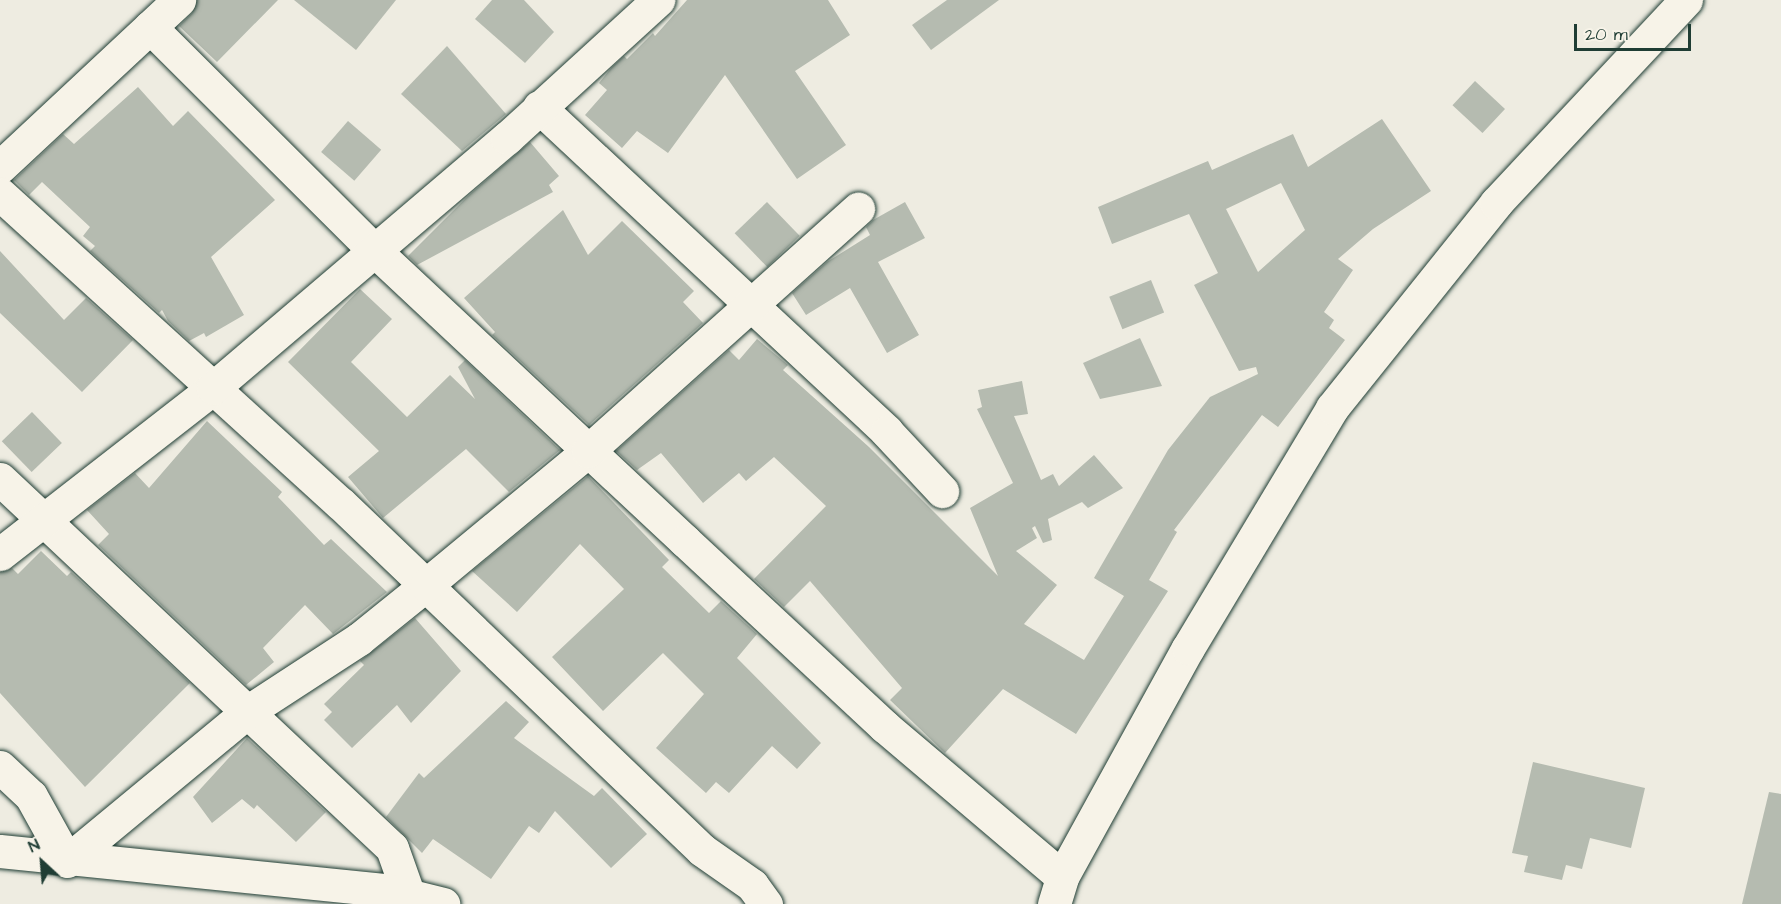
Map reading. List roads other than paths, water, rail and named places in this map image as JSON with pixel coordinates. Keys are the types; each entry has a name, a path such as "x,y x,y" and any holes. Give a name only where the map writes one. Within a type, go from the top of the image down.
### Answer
{"street":[{"path":"0,167 179,0"},
{"path":"0,554 213,388 539,107 658,0"},
{"path":"150,27 374,250 1058,890 1188,648 1332,408 1496,203 1686,0"},
{"path":"539,107 887,432 942,491"},
{"path":"0,194 426,585 702,850 752,885 766,904"},
{"path":"67,861 247,712 359,639 426,585 588,451 858,209"},
{"path":"0,479 392,849 410,896"},
{"path":"0,767 31,796 67,861"},
{"path":"0,851 358,896 410,896 443,904"}]}
